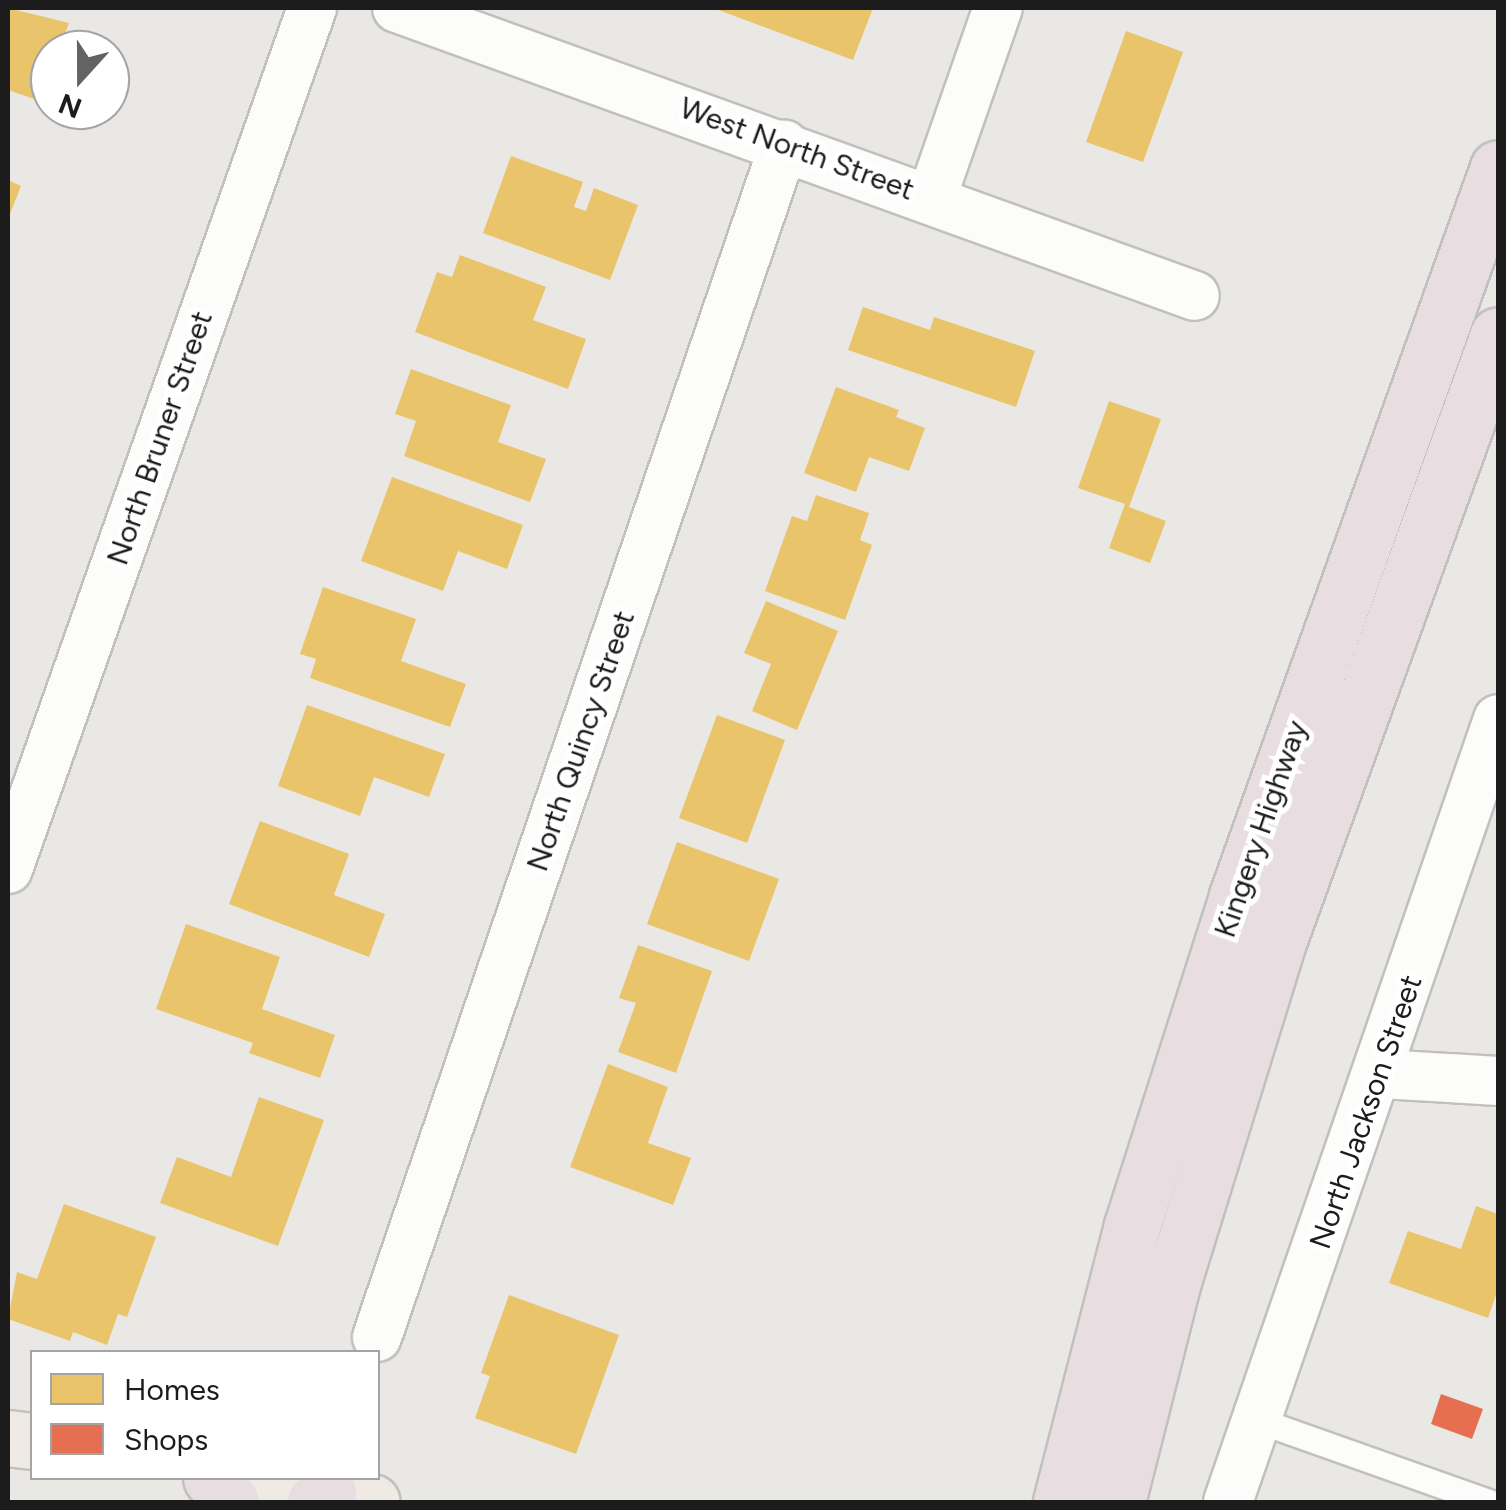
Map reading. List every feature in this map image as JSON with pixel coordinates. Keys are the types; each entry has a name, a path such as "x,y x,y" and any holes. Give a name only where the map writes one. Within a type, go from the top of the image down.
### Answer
{"highway":[{"name":"Kingery Highway","path":"1060,1502 1132,1226 1237,896 1498,168"},
{"name":"Kingery Highway","path":"1117,1502 1173,1280 1279,938 1498,334"},
{"path":"212,1480 231,1502"}],"main road":[{"path":"256,1480 338,1499"}],"street":[{"name":"North Bruner Street","path":"8,870 312,8"},
{"name":"West North Street","path":"397,8 932,197 1195,296"},
{"path":"932,197 998,8"},
{"name":"North Quincy Street","path":"378,1337 784,145"},
{"name":"North Jackson Street","path":"1228,1502 1381,1074 1498,720"},
{"path":"1381,1074 1498,1081"}],"lane":[{"path":"1258,1420 1489,1502"}],"building: Homes":[{"path":"8,8 69,23 66,30 30,30 30,98 8,90"},
{"path":"713,8 873,8 853,60"},
{"path":"1126,31 1183,52 1143,162 1086,142"},
{"path":"511,156 583,182 574,207 586,211 594,188 638,205 610,280 483,233"},
{"path":"8,180 21,186 8,219"},
{"path":"460,255 546,287 533,320 586,339 568,389 415,332 437,272 452,277"},
{"path":"863,307 930,330 934,317 1035,351 1016,407 848,350"},
{"path":"411,369 511,405 498,442 546,459 530,502 404,456 416,421 395,414"},
{"path":"836,387 899,410 896,417 925,428 909,471 869,457 856,492 804,473"},
{"path":"1109,401 1161,419 1129,507 1166,521 1150,563 1109,548 1125,504 1078,488"},
{"path":"392,477 523,525 507,569 458,551 443,591 361,561"},
{"path":"816,495 869,513 860,540 872,545 845,620 765,591 792,516 807,521"},
{"path":"323,587 416,619 401,661 466,684 450,727 310,678 316,659 300,654"},
{"path":"766,601 838,631 797,730 752,711 771,664 744,653"},
{"path":"307,705 445,754 429,797 374,777 360,816 278,786"},
{"path":"717,715 785,740 747,843 679,818"},
{"path":"260,821 349,854 334,895 385,914 369,957 229,904"},
{"path":"677,842 779,879 749,961 647,924"},
{"path":"186,924 280,957 262,1009 335,1035 320,1078 249,1053 253,1043 156,1009"},
{"path":"638,945 712,971 676,1073 618,1052 636,1003 619,998"},
{"path":"608,1064 668,1087 648,1143 691,1158 673,1205 570,1167"},
{"path":"259,1097 324,1120 278,1246 160,1203 177,1157 231,1177"},
{"path":"64,1204 156,1237 127,1317 118,1314 107,1345 73,1332 70,1341 8,1319 17,1272 37,1279"},
{"path":"1476,1206 1498,1214 1498,1289 1488,1318 1389,1283 1408,1231 1461,1249"},
{"path":"509,1295 619,1335 576,1454 475,1418 490,1376 481,1373"}],"building: Shops":[{"path":"1441,1394 1483,1409 1472,1439 1431,1424"}]}
